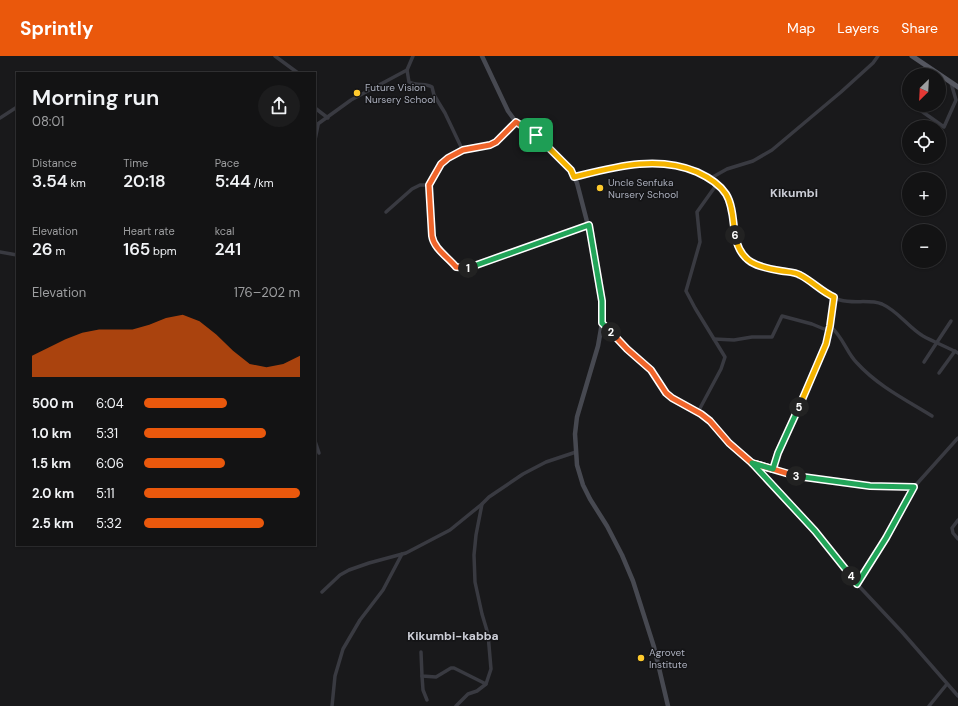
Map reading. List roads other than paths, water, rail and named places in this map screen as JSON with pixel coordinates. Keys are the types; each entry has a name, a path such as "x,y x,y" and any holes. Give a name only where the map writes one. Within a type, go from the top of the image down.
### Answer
{"main road":[{"path":"912,56 958,86"}],"street":[{"path":"275,56 297,72"},
{"path":"413,56 407,70 409,82 432,87 434,96 445,113 463,150"},
{"path":"482,56 508,111 516,122 536,135 571,170 578,183 589,225 602,301 602,323 598,346 577,417 575,434 577,465 590,499 622,555 634,581 654,647 668,706"},
{"path":"711,178 727,169 753,161 772,150 841,92 873,63 878,56"},
{"path":"316,126 351,100 407,70"},
{"path":"923,112 944,126 956,100 951,82"},
{"path":"0,118 16,108"},
{"path":"316,109 328,118"},
{"path":"516,122 496,142 490,145 463,150 448,158 441,164 429,185 432,240 456,267 471,268 589,225"},
{"path":"574,177 616,167 655,163 670,164 688,168 711,178 726,194 729,202 737,245 745,258 760,267 797,274 812,282 830,296 848,302 880,303 898,314 922,335 957,352 939,373"},
{"path":"698,412 725,359 724,354 691,303 686,291 700,242 697,212 716,184"},
{"path":"386,212 412,189 420,185 429,185"},
{"path":"0,252 16,255"},
{"path":"773,469 778,453 826,344 834,297"},
{"path":"714,339 734,340 752,337 772,337 782,316 812,324 824,329 830,327"},
{"path":"924,362 951,320"},
{"path":"602,323 627,349 651,370 666,393 710,421 729,443 752,463 815,531 857,584 902,632 958,696"},
{"path":"830,327 837,332 856,362 880,384 932,416"},
{"path":"857,584 886,538 914,487 958,438"},
{"path":"316,444 319,453"},
{"path":"322,592 340,575 349,570 418,548 450,530 489,498 523,474 546,462 576,452"},
{"path":"752,463 788,474 834,482 870,486 914,487"},
{"path":"456,706 468,694 477,691 486,684 491,669 489,640 474,582 476,535 482,504"},
{"path":"958,520 952,528 953,533 958,539"},
{"path":"332,706 335,676 343,649 360,620 383,590 402,554"},
{"path":"421,652 423,690 427,700"},
{"path":"422,676 436,677 451,668 454,668 486,684"},
{"path":"929,706 946,684"}],"place":[{"name":"Future Vision Nursery School","path":"357,93"},
{"name":"Uncle Senfuka Nursery School","path":"600,188"},
{"name":"Agrovet Institute","path":"641,658"}],"district":[{"name":"Kikumbi","path":"794,193"},
{"name":"Kikumbi-kabba","path":"453,636"}]}
